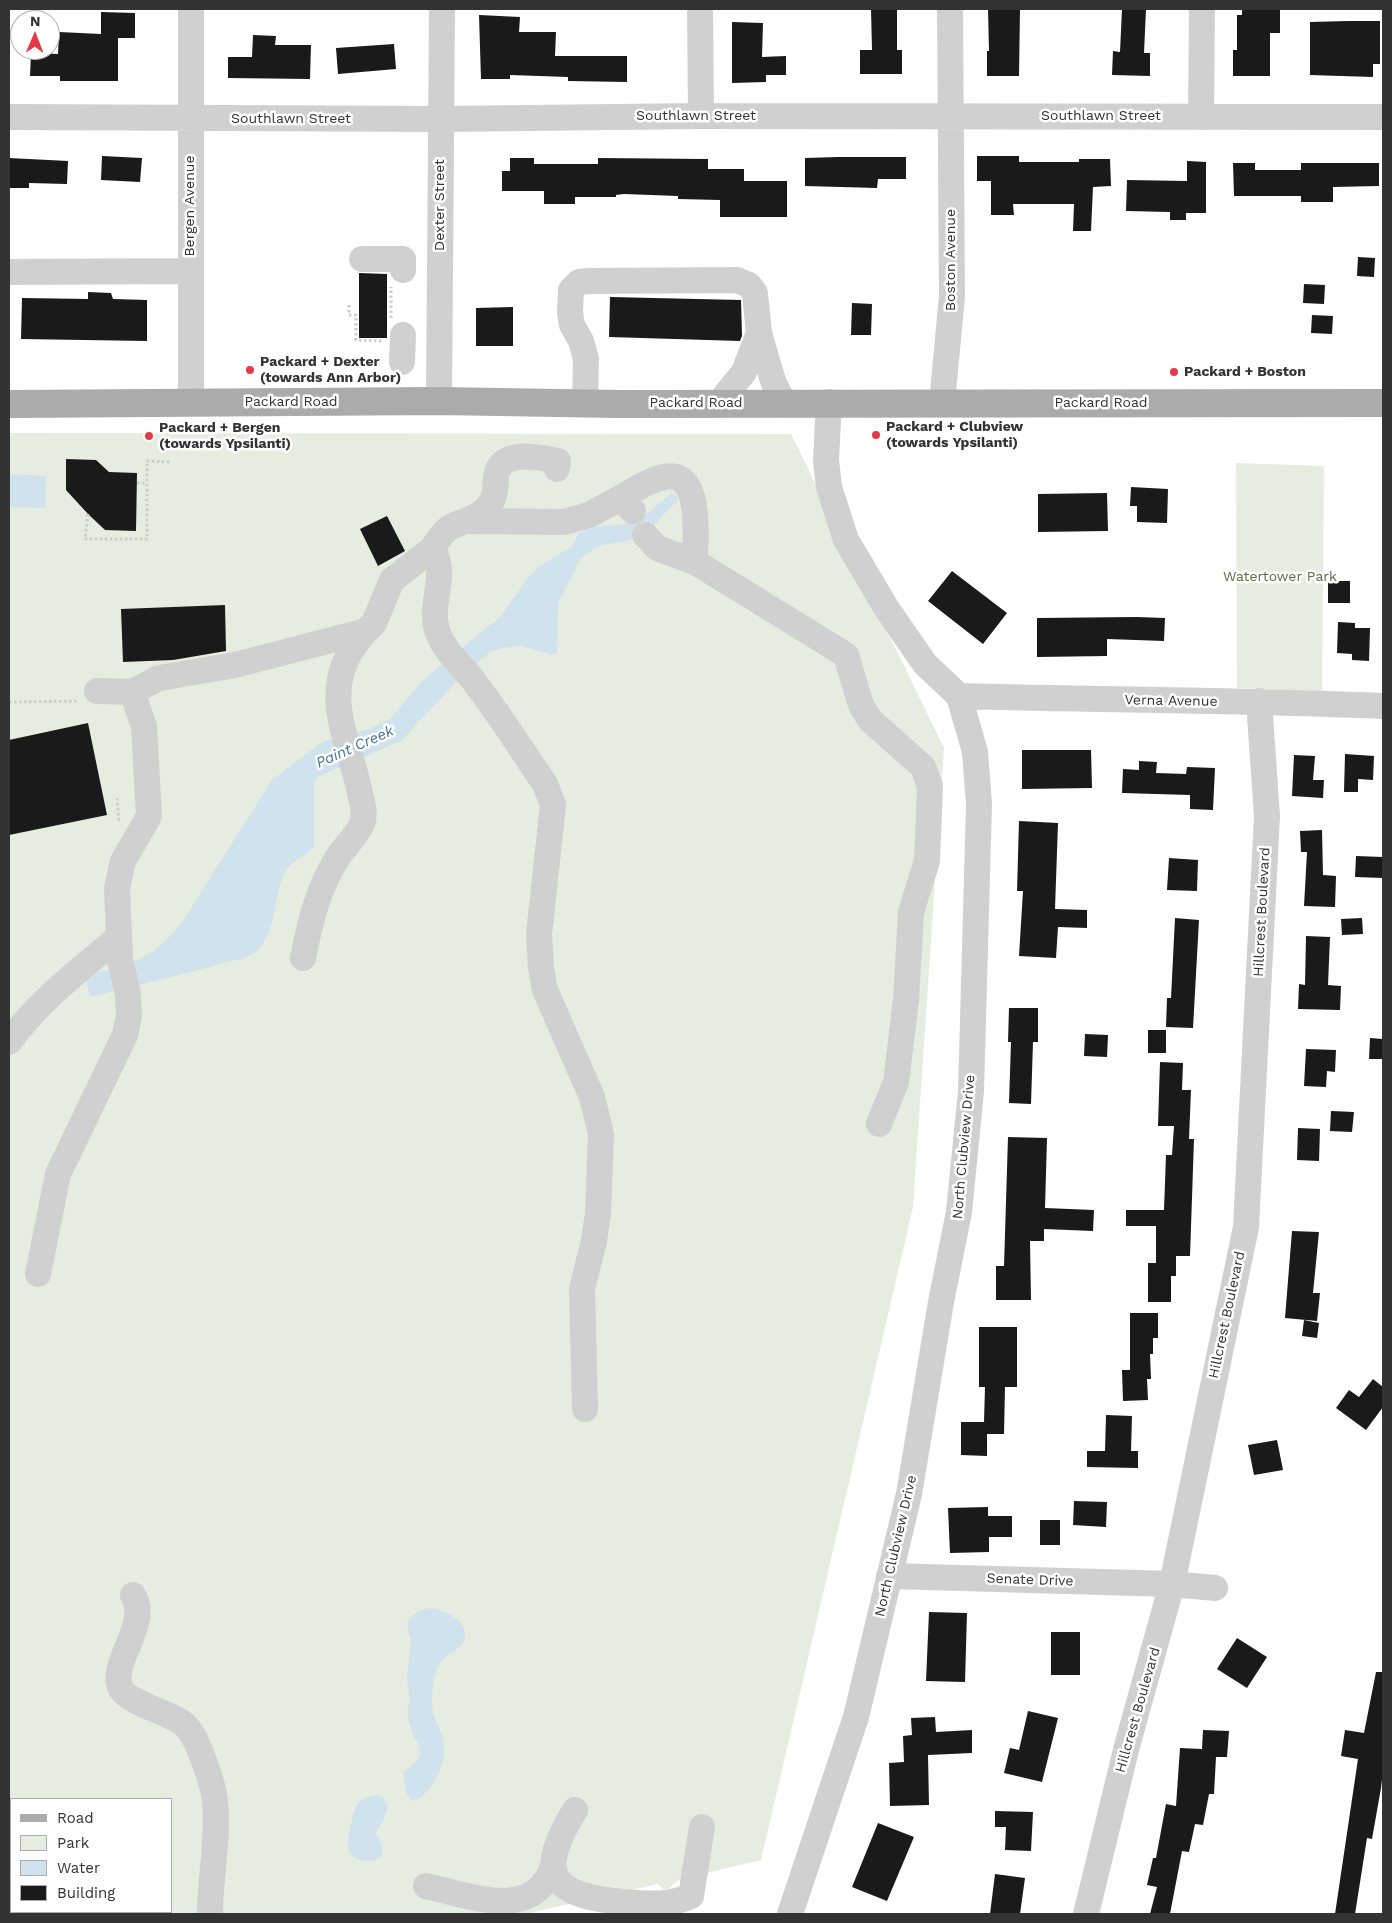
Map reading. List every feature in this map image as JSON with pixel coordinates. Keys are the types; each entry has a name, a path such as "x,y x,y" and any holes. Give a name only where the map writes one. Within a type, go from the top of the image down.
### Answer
{"main road":[{"name":"Packard Road","path":"9,404 439,401 585,404 829,402 1383,403"}],"street":[{"name":"Bergen Avenue","path":"191,9 191,403"},
{"name":"Dexter Street","path":"439,401 442,9"},
{"path":"700,9 701,116"},
{"name":"Boston Avenue","path":"942,403 952,296 950,9"},
{"path":"1201,117 1202,9"},
{"name":"Southlawn Street","path":"9,117 440,120 701,116 1383,117"},
{"path":"362,258 404,259 397,274"},
{"path":"9,272 190,271"},
{"path":"585,404 586,359 581,341 572,325 570,312 571,290 579,282 737,280 749,285 755,293 759,333 773,381 784,403"},
{"path":"720,403 744,372 759,333"},
{"path":"829,402 826,460 828,486 846,540 887,609 925,664 959,696"},
{"path":"303,958 317,899 325,879 362,823 364,812 338,714 341,672 348,655 374,623 392,580 432,549 447,530 470,521 487,508 494,497 498,468 503,462 511,458 537,458 558,461 558,469"},
{"path":"470,521 564,522 624,506 661,477 672,477 684,481 692,490 695,504 695,562"},
{"path":"645,535 658,548 695,562 846,655 861,704 870,720 923,767 930,786 927,861 911,912 906,1000 896,1082 879,1124"},
{"path":"432,549 438,557 440,568 434,619 438,633 450,656 468,674 545,784 553,805 539,934 540,968 545,990 592,1097 601,1134 598,1214 582,1301 586,1409"},
{"path":"89,696 132,692 159,678 235,665 366,631"},
{"path":"38,1274 58,1174 125,1036 129,1016 128,994 120,960 117,888 123,861 149,816 144,726 132,692"},
{"name":"Verna Avenue","path":"959,696 1186,702 1259,701 1383,706"},
{"name":"North Clubview Drive","path":"790,1914 856,1717 909,1494 940,1302 959,1212 971,1091 974,914 979,804 975,752 959,696"},
{"name":"Hillcrest Boulevard","path":"1086,1914 1127,1746 1172,1584 1246,1227 1267,816 1259,701"},
{"path":"9,1042 28,1017 114,941 119,933"},
{"name":"Senate Drive","path":"889,1576 1172,1584 1215,1588"},
{"path":"133,1595 138,1603 136,1622 123,1658 120,1675 121,1689 129,1697 170,1715 185,1725 196,1741 212,1786 215,1803 210,1914"},
{"path":"426,1886 473,1897 510,1900 536,1893 550,1875 557,1842 575,1810"},
{"path":"196,1856 214,1824"},
{"path":"553,1865 556,1877 566,1888 578,1894 609,1900 675,1904 691,1896 702,1827"}],"path":[{"path":"349,305 349,315 356,315 356,340 396,340 397,274"},
{"path":"88,514 85,539 146,539 146,462 170,462"},
{"path":"137,483 147,483"},
{"path":"9,702 89,696"}],"green space":[{"path":"9,433 791,434 944,748 913,1207 761,1860 680,1879 668,1889 663,1889 658,1884 525,1914 9,1914"},
{"name":"Watertower Park","path":"1236,463 1324,466 1322,691 1237,688"}],"water":[{"path":"9,474 46,476 45,508 9,507"},
{"name":"Paint Creek","path":"671,494 677,496 677,501 648,531 630,540 599,546 581,558 558,603 557,652 553,655 521,646 491,651 457,681 401,741 319,776 314,783 314,846 290,865 284,874 280,883 268,935 256,952 238,960 90,997 86,980 89,975 129,963 150,953 181,924 272,780 322,742 369,729 390,719 423,680 500,617 528,578 540,566 571,547 579,533 592,528 636,521"},
{"path":"429,1608 445,1612 460,1622 465,1632 465,1638 460,1646 443,1659 436,1671 432,1706 444,1744 443,1760 431,1786 419,1798 412,1801 406,1792 403,1772 418,1760 420,1754 419,1745 412,1733 407,1712 410,1699 407,1679 411,1641 407,1624 410,1618 419,1611"},
{"path":"377,1795 383,1798 387,1807 376,1834 382,1845 382,1855 377,1860 359,1860 350,1853 348,1847 354,1813 357,1804 361,1800"}],"building":[{"path":"871,9 897,9 897,50 902,50 902,74 860,74 860,50 872,50"},
{"path":"988,9 1020,9 1019,76 987,76 987,51 989,51"},
{"path":"1122,9 1146,9 1144,53 1150,53 1150,76 1112,75 1113,51 1120,52"},
{"path":"1242,9 1280,9 1280,33 1270,33 1270,76 1233,76 1233,50 1237,50 1237,15 1242,15"},
{"path":"101,12 135,13 135,38 118,38 118,81 60,81 60,76 30,76 31,60 60,60 60,32 101,34"},
{"path":"479,15 520,17 519,32 556,32 555,56 627,56 627,82 568,81 568,77 510,75 510,79 481,79"},
{"path":"1380,21 1380,64 1373,64 1373,77 1310,75 1310,22"},
{"path":"732,22 763,23 762,57 786,56 786,75 766,75 766,82 732,83"},
{"path":"253,35 276,36 275,45 311,45 310,79 228,78 228,57 252,57"},
{"path":"394,44 396,69 338,74 336,48"},
{"path":"102,156 142,158 140,182 101,180"},
{"path":"977,156 1019,156 1019,162 1079,162 1079,159 1110,159 1111,186 1093,187 1091,231 1073,231 1074,204 1013,204 1014,215 991,215 991,181 977,181"},
{"path":"906,157 906,179 878,179 877,188 805,186 805,158"},
{"path":"9,158 68,161 67,184 29,183 29,188 9,188"},
{"path":"510,158 534,158 534,164 598,164 598,158 708,159 708,169 744,169 744,181 787,181 787,217 720,217 720,200 678,199 678,196 624,194 616,195 616,197 575,197 575,204 544,204 544,191 502,191 502,171 510,171"},
{"path":"1187,161 1206,162 1206,213 1186,213 1186,220 1170,220 1170,212 1126,211 1127,180 1187,181"},
{"path":"1233,163 1255,163 1255,170 1301,170 1301,163 1379,163 1379,186 1333,187 1333,202 1301,202 1301,196 1234,196"},
{"path":"1358,257 1375,258 1374,277 1357,276"},
{"path":"359,273 387,274 387,338 359,338"},
{"path":"1304,284 1325,285 1324,304 1303,303"},
{"path":"88,292 111,293 113,299 147,300 147,341 21,339 22,298 88,299"},
{"path":"610,297 741,300 742,336 740,341 609,337"},
{"path":"852,303 872,304 871,335 851,335"},
{"path":"513,307 513,346 476,346 476,308"},
{"path":"1312,315 1333,316 1332,334 1311,333"},
{"path":"66,459 96,460 109,472 137,473 136,531 105,530 88,514 66,490"},
{"path":"1131,487 1168,489 1167,523 1137,522 1137,506 1130,506"},
{"path":"1107,493 1108,531 1038,532 1038,494"},
{"path":"387,516 405,551 378,566 360,529"},
{"path":"952,571 1007,613 983,644 928,601"},
{"path":"1328,581 1350,581 1350,603 1328,603"},
{"path":"225,605 226,651 173,660 123,662 121,609"},
{"path":"1037,618 1165,618 1164,641 1107,639 1107,656 1037,657"},
{"path":"1338,622 1355,623 1355,628 1370,628 1369,661 1352,660 1352,654 1337,653"},
{"path":"88,723 107,815 9,835 9,740"},
{"path":"1022,750 1091,750 1092,788 1022,789"},
{"path":"1345,754 1374,756 1373,780 1358,779 1358,792 1344,792"},
{"path":"1294,755 1315,756 1313,780 1324,780 1323,798 1292,796"},
{"path":"1139,761 1157,762 1156,773 1186,774 1187,767 1215,768 1213,810 1190,809 1190,795 1122,793 1123,769 1139,770"},
{"path":"1019,821 1058,823 1055,909 1087,910 1087,928 1058,927 1056,958 1019,956 1023,891 1017,891"},
{"path":"1322,830 1323,875 1336,876 1335,907 1304,906 1307,852 1301,852 1300,831"},
{"path":"1356,856 1383,857 1383,878 1355,877"},
{"path":"1169,858 1198,860 1197,891 1167,890"},
{"path":"1175,918 1199,920 1193,1028 1166,1027 1167,998 1171,998"},
{"path":"1362,918 1363,934 1342,935 1341,919"},
{"path":"1306,936 1330,937 1328,985 1341,986 1340,1010 1298,1009 1299,984 1305,985"},
{"path":"1009,1008 1038,1008 1038,1042 1033,1042 1031,1104 1009,1103 1011,1042 1008,1042"},
{"path":"1148,1030 1166,1030 1166,1053 1148,1053"},
{"path":"1085,1034 1108,1035 1107,1057 1084,1056"},
{"path":"1370,1038 1383,1039 1383,1059 1369,1059"},
{"path":"1306,1049 1336,1050 1335,1072 1327,1071 1326,1087 1304,1086"},
{"path":"1160,1062 1183,1063 1182,1090 1191,1090 1189,1139 1194,1139 1190,1256 1176,1256 1176,1276 1171,1276 1171,1302 1148,1302 1148,1263 1156,1263 1156,1226 1126,1226 1126,1210 1164,1210 1166,1155 1172,1155 1174,1126 1158,1126"},
{"path":"1331,1111 1354,1112 1352,1132 1330,1131"},
{"path":"1298,1128 1320,1129 1319,1161 1297,1160"},
{"path":"1008,1137 1047,1138 1045,1208 1094,1210 1093,1231 1044,1229 1044,1241 1030,1241 1031,1300 996,1300 996,1266 1004,1266"},
{"path":"1292,1231 1319,1232 1313,1293 1320,1293 1317,1321 1285,1318"},
{"path":"1130,1313 1158,1313 1158,1338 1153,1338 1153,1354 1150,1354 1151,1379 1147,1379 1148,1400 1123,1401 1122,1370 1130,1370"},
{"path":"1304,1320 1319,1323 1317,1338 1302,1336"},
{"path":"979,1327 1017,1327 1017,1387 1005,1387 1004,1434 987,1434 987,1456 961,1455 961,1422 984,1422 985,1387 979,1387"},
{"path":"1373,1379 1383,1387 1383,1407 1366,1430 1336,1408 1349,1390 1359,1397"},
{"path":"1106,1415 1132,1416 1131,1451 1138,1451 1138,1468 1087,1467 1087,1451 1105,1451"},
{"path":"1277,1440 1283,1470 1254,1475 1248,1445"},
{"path":"1074,1501 1107,1502 1106,1527 1073,1525"},
{"path":"988,1507 988,1516 1012,1516 1012,1537 989,1537 989,1552 950,1553 948,1508"},
{"path":"1040,1520 1060,1520 1060,1545 1040,1545"},
{"path":"929,1612 967,1613 965,1682 926,1681"},
{"path":"1051,1632 1080,1632 1080,1675 1051,1675"},
{"path":"1237,1638 1267,1657 1247,1688 1217,1669"},
{"path":"1376,1672 1383,1672 1383,1771 1381,1788 1372,1839 1367,1838 1355,1914 1335,1914 1358,1759 1341,1756 1345,1730 1364,1733"},
{"path":"1028,1711 1058,1718 1042,1782 1004,1773 1010,1748 1019,1750"},
{"path":"935,1717 936,1732 972,1730 972,1753 928,1755 929,1805 890,1806 889,1763 904,1762 903,1736 912,1735 911,1718"},
{"path":"1203,1730 1229,1731 1227,1757 1216,1757 1214,1794 1209,1794 1203,1825 1195,1824 1189,1852 1182,1851 1170,1914 1150,1914 1157,1887 1147,1885 1153,1858 1156,1858 1166,1804 1176,1806 1180,1748 1202,1749"},
{"path":"995,1811 1033,1812 1031,1851 1005,1850 1006,1827 995,1827"},
{"path":"878,1823 914,1837 887,1901 852,1887"},
{"path":"995,1874 1025,1878 1020,1914 990,1914"}],"place":[{"name":"Packard + Dexter (towards Ann Arbor)","path":"250,370"},
{"name":"Packard + Boston","path":"1174,372"},
{"name":"Packard + Clubview (towards Ypsilanti)","path":"876,435"},
{"name":"Packard + Bergen (towards Ypsilanti)","path":"149,436"}]}
